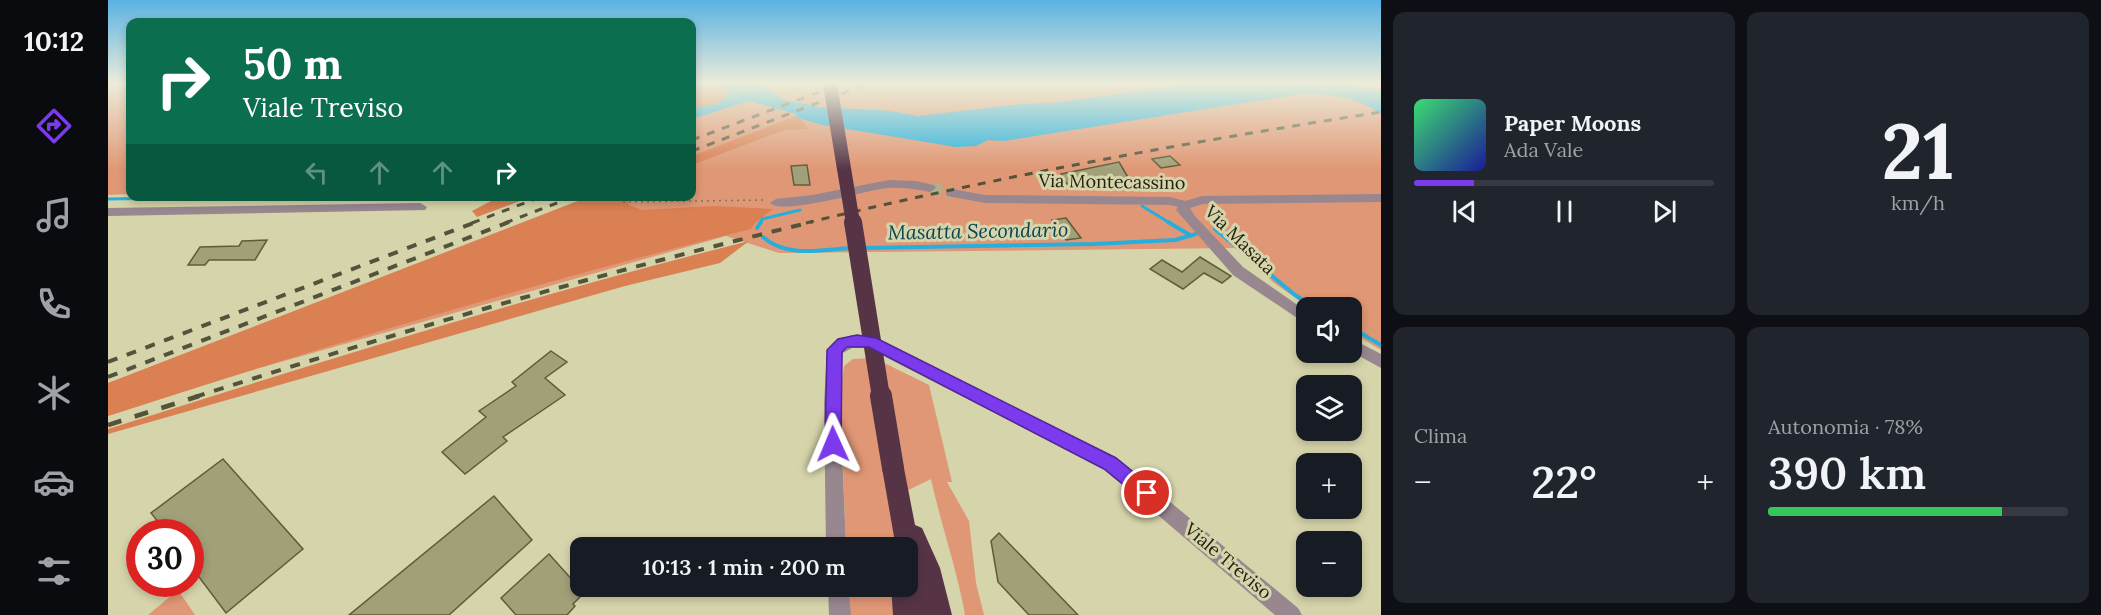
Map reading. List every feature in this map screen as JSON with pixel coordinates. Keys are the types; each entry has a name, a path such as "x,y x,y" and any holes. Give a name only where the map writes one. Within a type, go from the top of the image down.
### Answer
{"highway":[{"path":"835,113 893,468 921,615"},
{"path":"901,504 902,537"},
{"path":"901,504 928,568 939,615"},
{"path":"904,597 906,615"}],"street":[{"path":"774,202 822,198 885,183 916,184 930,188"},
{"name":"Via Montecassino","path":"952,193 985,199 1170,201 1185,205 1202,200 1381,198"},
{"name":"Via Masata","path":"1185,205 1183,210 1189,218 1239,271 1296,311"},
{"path":"108,212 420,207"},
{"name":"Viale Treviso","path":"836,537 832,403 835,350 843,343 857,340 871,342 1110,463 1291,615"},
{"path":"1362,351 1381,362"},
{"path":"839,597 840,615"}],"path":[{"path":"623,202 774,202"}],"shaded area":[{"path":"108,113 126,113 126,194 108,195"},
{"path":"696,113 1381,113 1381,350 1362,339 1362,297 1296,298 1274,283 1237,248 779,253 726,236 235,375 108,416 108,383 611,201 696,201"},
{"path":"798,115 797,118 802,120 808,129 784,130 696,163 696,154"},
{"path":"491,201 520,201 477,217 472,211"},
{"path":"578,201 628,201 629,205 642,210 714,206 773,209 751,229 589,271 428,317 108,416 108,383"},
{"path":"749,241 720,263 625,286 108,434 108,429 427,330"},
{"path":"874,358 929,385 952,482 947,482 969,521 976,583 984,615 965,615 931,479 892,498 894,537 846,537 840,394 844,366 853,359"},
{"path":"170,597 183,597 195,615 148,615"},
{"path":"849,597 900,597 902,615 850,615"}],"water":[{"path":"696,113 712,113 696,118"},
{"path":"791,113 900,113 918,116 947,113 1183,113 1004,141 988,140 976,146 956,147 823,125 797,118 796,114"}],"building":[{"path":"1170,156 1180,165 1161,168 1152,159"},
{"path":"1119,162 1129,179 1088,179 1094,189 1070,189 1061,174"},
{"path":"807,165 810,185 794,185 791,166"},
{"path":"1066,218 1081,238 1066,240 1052,220"},
{"path":"267,240 255,260 209,260 205,265 188,265 200,247 239,246 242,241"},
{"path":"1200,257 1231,276 1222,283 1204,273 1183,289 1150,269 1162,260 1182,272"},
{"path":"551,351 567,362 545,378 565,395 503,437 507,441 465,474 442,452 486,417 479,411 516,386 512,382"},
{"path":"223,459 303,549 226,613 204,584 204,519 156,519 151,513"},
{"path":"494,496 532,540 449,615 349,615"},
{"path":"999,533 1078,615 1029,615 998,582 991,541"},
{"path":"549,554 570,577 570,597 580,597 567,615 516,615 501,598"}],"waterway":[{"path":"108,199 126,199"},
{"path":"1142,206 1170,223"},
{"path":"760,223 762,219 800,210"},
{"path":"757,228 761,222"},
{"path":"1168,222 1190,235"},
{"name":"Masatta Secondario","path":"1215,229 1298,297"},
{"name":"Masatta Secondario","path":"864,248 1094,244 1175,240 1196,234"},
{"name":"Masatta Secondario","path":"763,237 772,244 793,250 816,251 850,248"},
{"name":"Masatta Secondario","path":"1362,334 1381,345"}],"tunnel":[{"path":"930,188 952,193"}],"railway":[{"path":"696,138 764,113"},
{"path":"696,149 792,113"},
{"path":"806,223 949,190 1092,162 1377,113"},
{"path":"472,223 530,201"},
{"path":"505,223 562,201"},
{"path":"108,362 476,222"},
{"path":"108,377 509,222"},
{"path":"195,397 502,304 656,261 812,222"},
{"path":"108,425 199,396"}],"route":[{"path":"833,444 832,403 835,350 843,343 857,340 871,342 1110,463 1147,493"}]}
